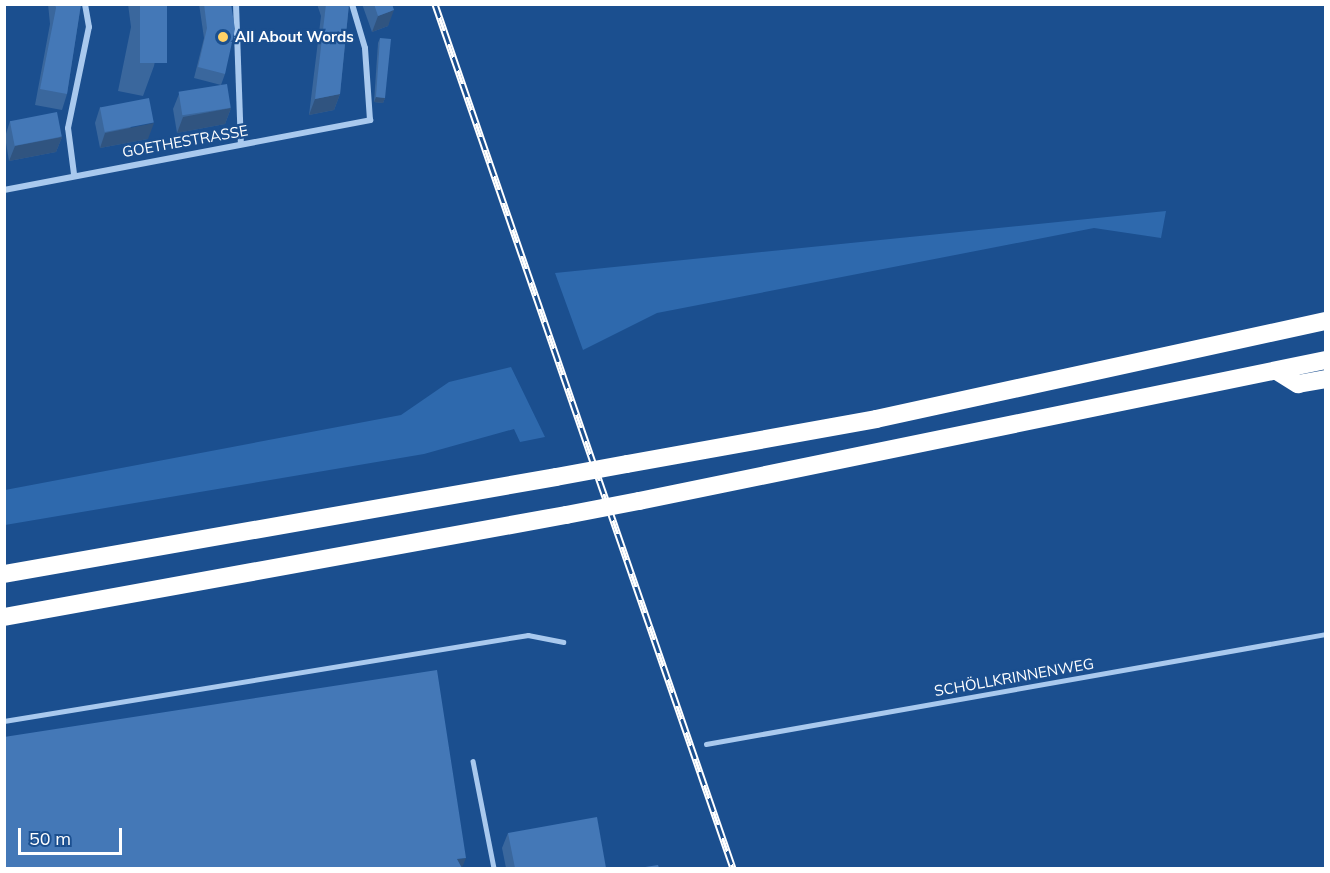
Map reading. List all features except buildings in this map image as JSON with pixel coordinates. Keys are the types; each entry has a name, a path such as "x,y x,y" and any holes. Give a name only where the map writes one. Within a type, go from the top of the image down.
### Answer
{"highway":[{"path":"4,574 898,414 1326,321"},
{"path":"4,617 639,501 1277,372 1326,360"},
{"path":"1277,372 1298,384 1326,379"}],"street":[{"path":"74,174 68,128 89,27 86,4"},
{"path":"236,4 240,144"},
{"name":"GOETHESTRASSE","path":"4,190 74,174 370,120 365,48 352,4"}],"lane":[{"name":"SCHÖLLKRINNENWEG","path":"706,744 1326,634"},
{"path":"4,721 528,635 563,642"},
{"path":"473,761 494,868"}],"shaded area":[{"path":"1166,211 1161,238 1094,228 657,313 583,350 555,273"},
{"path":"511,367 545,437 520,442 514,429 424,454 5,525 5,490 401,415 449,382"}],"railway":[{"path":"435,4 733,868"}],"place":[{"name":"All About Words","path":"223,37"}]}
